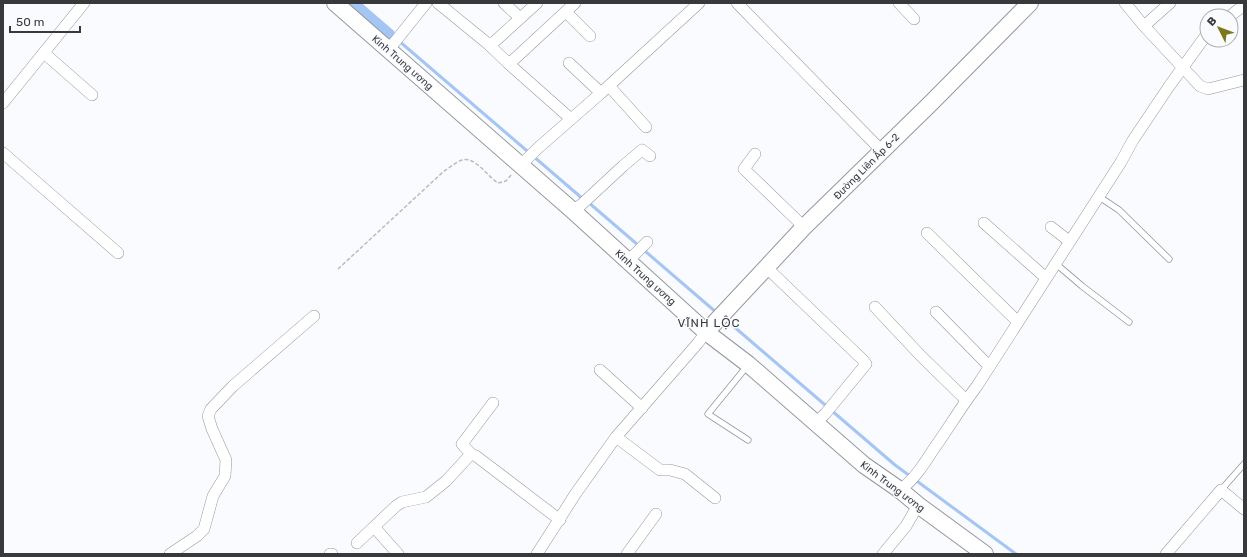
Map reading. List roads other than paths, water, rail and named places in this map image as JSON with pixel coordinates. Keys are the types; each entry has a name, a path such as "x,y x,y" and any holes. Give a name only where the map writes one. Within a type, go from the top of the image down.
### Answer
{"street":[{"path":"3,103 84,3"},
{"name":"Kinh Trung ương","path":"335,3 393,42 523,164 577,208 628,261 709,328 748,364 820,419 864,465 904,487 918,505 985,554"},
{"path":"393,42 426,3"},
{"path":"438,3 487,43 508,64 571,119"},
{"path":"504,3 520,18"},
{"path":"487,43 493,43 537,3"},
{"path":"508,64 575,3"},
{"path":"523,164 538,148 605,90 699,3"},
{"path":"737,3 881,150"},
{"path":"899,3 914,19"},
{"path":"1125,3 1144,26 1200,86 1208,89 1244,80"},
{"path":"1144,26 1170,3"},
{"name":"Đường Liên Ấp 6-2","path":"709,328 804,227 881,150 931,103 1027,4"},
{"path":"566,12 590,36"},
{"path":"904,487 924,464 1018,322 1182,67 1199,45"},
{"path":"44,53 92,95"},
{"path":"569,63 605,90 646,127"},
{"path":"577,208 642,150 650,156"},
{"path":"3,152 118,253"},
{"path":"755,154 744,169 804,227"},
{"path":"984,223 1046,278"},
{"path":"1051,227 1069,242"},
{"path":"927,233 1018,322"},
{"path":"628,261 647,242"},
{"path":"766,267 866,364 820,419"},
{"path":"875,307 915,350 966,400"},
{"path":"936,312 989,366"},
{"path":"170,554 197,536 204,529 213,496 225,476 226,460 212,429 208,416 211,409 233,386 314,316"},
{"path":"541,553 560,520 616,437 698,343 709,328"},
{"path":"600,370 642,408"},
{"path":"493,403 462,444 471,454 476,456 484,464 560,520"},
{"path":"616,437 660,470 670,470 685,474 715,498"},
{"path":"357,543 402,502 426,497 446,481 471,454"},
{"path":"1166,554 1221,490 1244,509"},
{"path":"883,554 906,526 918,505"},
{"path":"627,554 656,514"},
{"path":"374,527 398,554"}],"lane":[{"path":"1098,196 1119,210 1169,258"},
{"path":"1055,263 1129,322"},
{"path":"748,364 708,414 748,440"},
{"path":"1221,490 1244,464"}],"waterway":[{"path":"354,3 390,34"},
{"path":"399,41 583,199"},
{"path":"588,202 717,313"},
{"path":"725,319 895,465 1016,554"}],"district":[{"name":"VĨNH LỘC","path":"709,323"}]}
